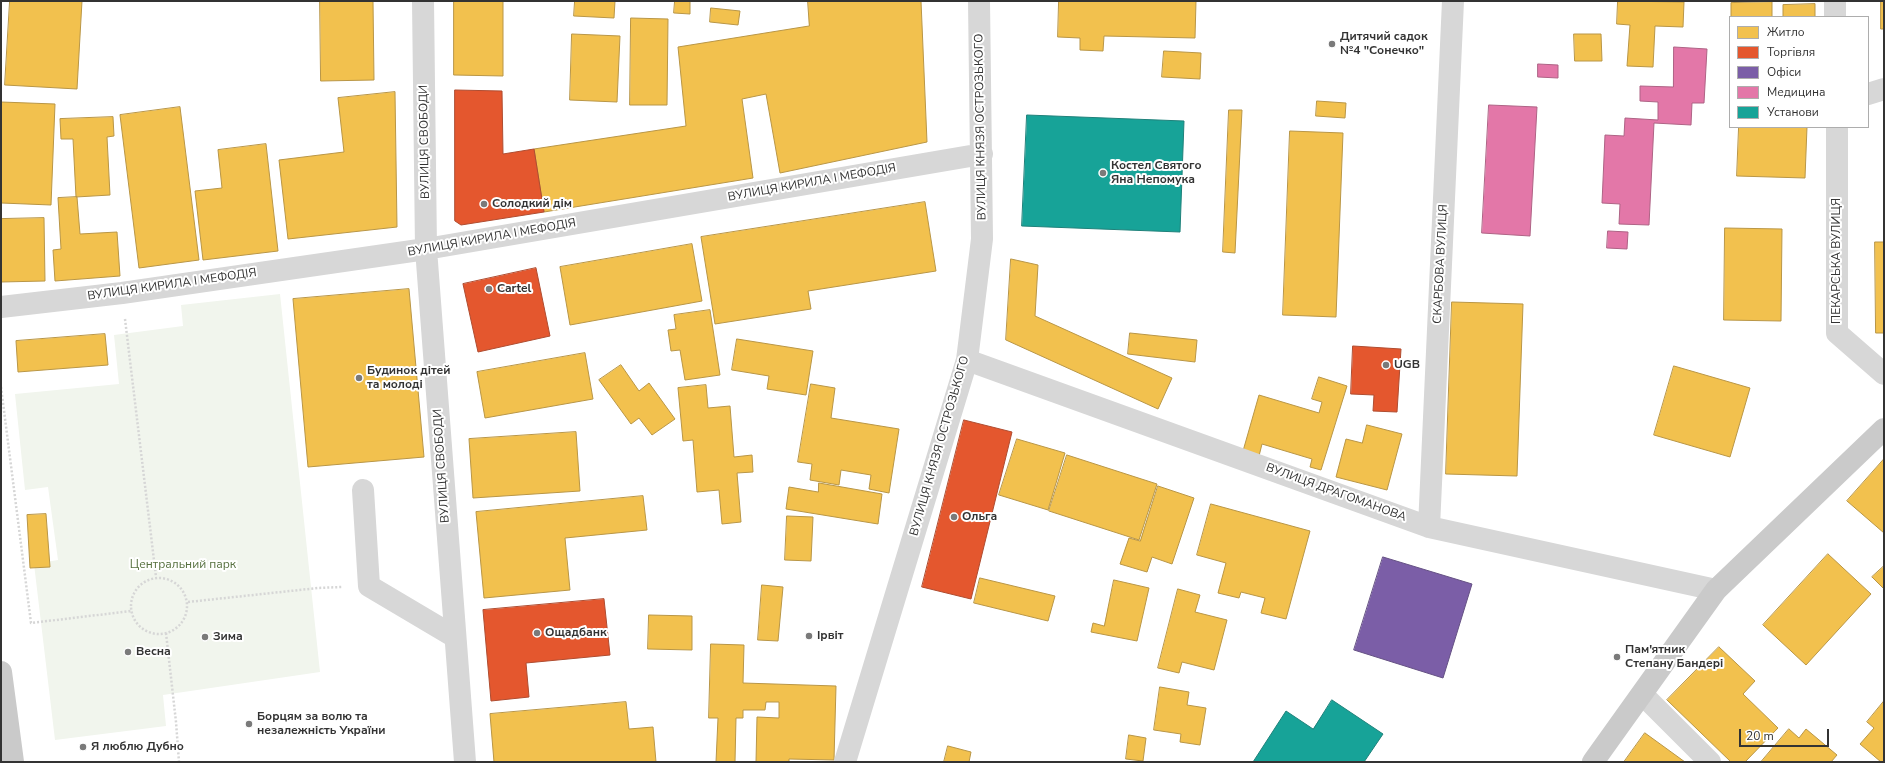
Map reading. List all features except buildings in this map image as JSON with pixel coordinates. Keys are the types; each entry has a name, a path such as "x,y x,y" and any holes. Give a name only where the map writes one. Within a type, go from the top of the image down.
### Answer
{"main road":[{"path":"1593,762 1716,590 1884,429"},
{"path":"1,672 13,762"}],"street":[{"name":"ВУЛИЦЯ СВОБОДИ","path":"423,1 426,249 465,762"},
{"name":"ВУЛИЦЯ КНЯЗЯ ОСТРОЗЬКОГО","path":"845,762 967,360 982,239 979,1"},
{"name":"СКАРБОВА ВУЛИЦЯ","path":"1429,527 1453,1"},
{"path":"1835,1 1835,16"},
{"path":"1869,94 1884,89"},
{"name":"ПЕКАРСЬКА ВУЛИЦЯ","path":"1837,128 1837,333 1884,374"},
{"name":"ВУЛИЦЯ КИРИЛА І МЕФОДІЯ","path":"1,307 122,292 426,249 982,154"},
{"name":"ВУЛИЦЯ ДРАГОМАНОВА","path":"967,360 1429,527 1716,590"},
{"path":"363,490 369,586 455,637"},
{"path":"1642,694 1710,762"}],"path":[{"path":"122,292 156,577"},
{"path":"1,386 31,622 131,611"},
{"path":"156,577 173,580 185,593 188,602 188,610 182,622 174,630 156,634 148,632 137,623 131,611 134,592 139,585 156,577"},
{"path":"188,602 318,588 369,586"},
{"path":"166,633 179,762"}],"green space":[{"name":"Центральний парк","path":"280,294 320,672 163,695 166,726 55,740 34,564 58,560 48,487 25,490 15,394 119,384 114,335 183,326 181,305"}],"place":[{"name":"Дитячий садок №4 \"Сонечко\"","path":"1332,44"},
{"name":"Костел Святого Яна Непомука","path":"1103,173"},
{"name":"Солодкий дім","path":"484,204"},
{"name":"Cartel","path":"489,289"},
{"name":"UGB","path":"1386,365"},
{"name":"Будинок дітей та молоді","path":"359,378"},
{"name":"Ольга","path":"954,517"},
{"name":"Ощадбанк","path":"537,633"},
{"name":"Ірвіт","path":"809,636"},
{"name":"Зима","path":"205,637"},
{"name":"Весна","path":"128,652"},
{"name":"Пам'ятник Степану Бандері","path":"1617,657"},
{"name":"Борцям за волю та незалежність України","path":"249,724"},
{"name":"Я люблю Дубно","path":"83,747"}]}
